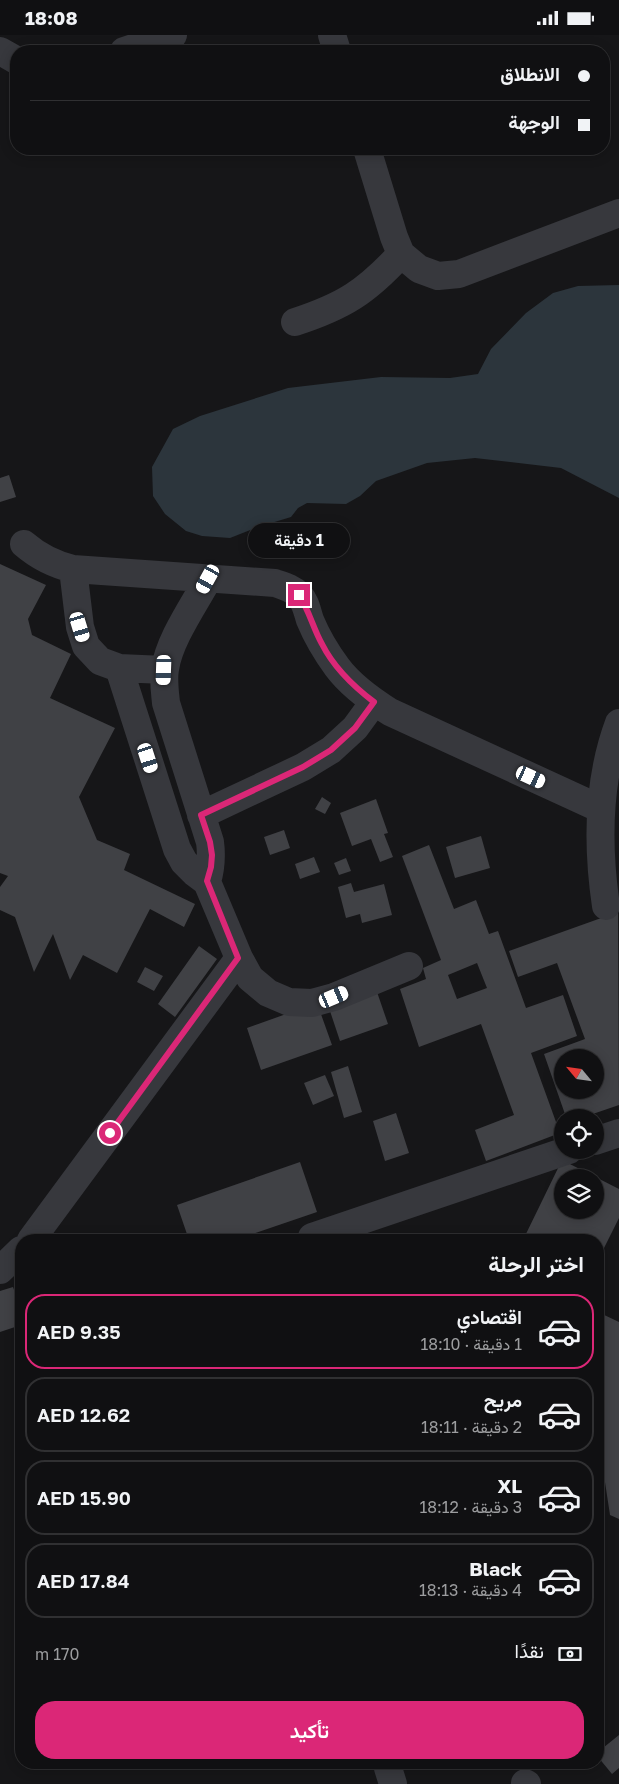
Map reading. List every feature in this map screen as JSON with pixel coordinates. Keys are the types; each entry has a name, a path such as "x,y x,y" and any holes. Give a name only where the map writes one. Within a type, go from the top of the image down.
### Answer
{"lane":[{"path":"142,45 173,35"},
{"path":"369,155 394,237 402,254 418,269 438,275 459,273 619,213"},
{"path":"295,322 326,312 354,297 380,278 402,254"},
{"path":"24,544 38,556 55,565 73,569 275,583 288,587 299,595 306,606 322,645 339,669 355,687 374,702 390,712 601,809"},
{"path":"73,569 80,627 86,646 100,661 119,668 164,670"},
{"path":"207,881 212,855 210,842 166,703 164,670 174,641 208,579"},
{"path":"119,668 178,849 184,862 194,873 207,881 238,958 250,978 268,993 289,1002 312,1003 334,997 409,966"},
{"path":"201,815 303,767 331,750 355,728 374,702"},
{"path":"606,906 601,873 601,809 607,767 619,723"},
{"path":"35,1234 238,958"},
{"path":"604,1138 619,1133"},
{"path":"321,1234 554,1155"},
{"path":"0,1270 15,1256"}],"shaded area":[{"path":"619,285 619,498 561,468 475,458 427,463 376,481 360,496 346,504 307,503 298,508 291,517 230,538 202,536 186,531 165,514 153,496 152,467 173,429 200,416 288,388 381,377 450,378 478,374 491,349 526,313 553,293 578,286"}],"building":[{"path":"9,475 16,497 0,502 0,478"},
{"path":"0,564 46,585 28,619 32,635 71,654 50,698 115,728 79,797 97,840 130,854 124,870 195,904 184,927 150,909 117,973 83,955 70,980 53,934 34,972 15,917 0,910 0,887 8,876 0,873"},
{"path":"322,797 331,803 325,814 315,809"},
{"path":"376,799 388,833 384,834 393,857 380,862 371,839 352,846 340,813"},
{"path":"284,830 290,848 270,855 264,837"},
{"path":"481,836 490,868 455,878 446,847"},
{"path":"429,845 454,909 476,900 489,934 498,931 526,1008 563,995 577,1036 531,1053 554,1116 554,1135 486,1161 475,1130 514,1115 481,1024 419,1047 400,989 426,979 423,968 441,960 402,856","holes":["477,963 487,988 457,999 448,975"]},
{"path":"314,857 320,872 300,879 295,864"},
{"path":"346,858 351,871 339,875 334,863"},
{"path":"351,883 354,892 384,884 392,915 362,923 360,914 346,918 338,887"},
{"path":"618,912 619,1105 604,1110 563,1109 560,1099 604,1099 604,1049 558,1049 585,1039 557,963 518,977 509,951"},
{"path":"199,946 217,959 175,1017 158,1004"},
{"path":"145,967 163,976 154,991 137,982"},
{"path":"377,992 388,1024 340,1041 329,1008"},
{"path":"317,1003 332,1045 261,1070 247,1028"},
{"path":"554,1050 554,1083 544,1054"},
{"path":"348,1066 362,1112 344,1118 331,1072"},
{"path":"325,1075 334,1096 313,1105 304,1083"},
{"path":"396,1113 409,1153 385,1161 373,1121"},
{"path":"562,1160 580,1169 558,1169"},
{"path":"300,1162 317,1212 253,1234 187,1234 177,1205"},
{"path":"554,1176 554,1219 604,1219 604,1181 619,1189 619,1218 604,1248 604,1234 526,1234"},
{"path":"13,1287 15,1293 15,1327 0,1332 0,1291"},
{"path":"604,1315 619,1322 619,1519 610,1515 604,1476"},
{"path":"619,1735 619,1768 612,1774 604,1764 604,1747"}],"route":[{"path":"110,1133 238,958 207,881 212,855 210,842 201,815 303,767 331,750 355,728 374,702 355,687 322,645 306,606 299,595"}]}
